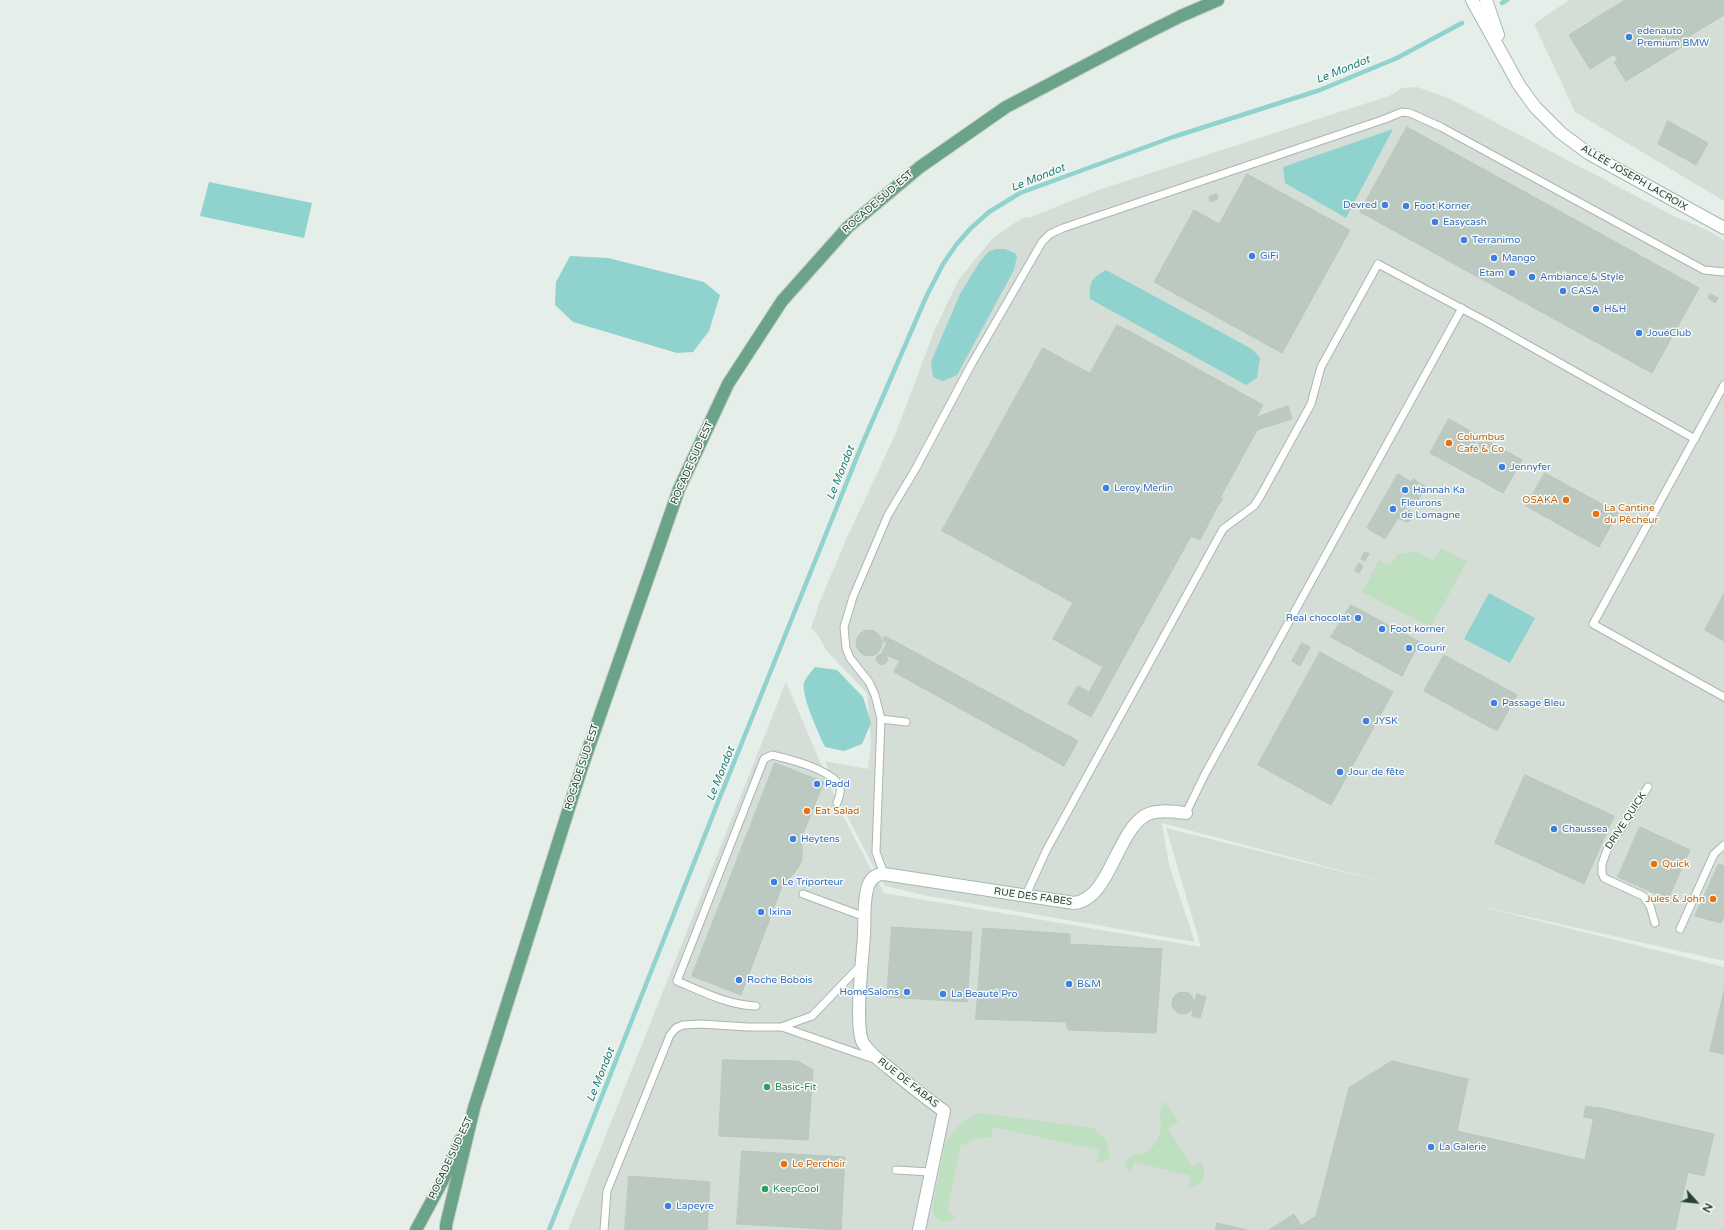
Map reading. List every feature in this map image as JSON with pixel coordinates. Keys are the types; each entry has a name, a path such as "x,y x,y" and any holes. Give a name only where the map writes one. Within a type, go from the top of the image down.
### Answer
{"main road":[{"name":"ROCADE SUD-EST","path":"1181,16 1204,0"},
{"name":"ROCADE SUD-EST","path":"446,1230 446,1224 474,1108 582,767 679,489 728,384 782,301 848,227 920,167 1006,107 1181,16 1218,0"},
{"name":"ROCADE SUD-EST","path":"416,1230 443,1180 474,1108"}],"street":[{"name":"ALLÉE JOSEPH LACROIX","path":"1472,0 1518,84 1535,107 1556,128 1588,153 1724,228"},
{"name":"ALLÉE JOSEPH LACROIX","path":"1486,0 1497,34 1518,84"},
{"name":"RUE DES FABES","path":"884,874 1074,903 1084,901 1095,891 1111,866 1127,835 1135,824 1146,815 1155,812 1186,813"},
{"name":"RUE DE FABAS","path":"884,874 878,874 872,879 868,885 865,897 861,965 860,1029 863,1042 877,1060 944,1111 919,1230"}],"lane":[{"path":"884,874 876,852 882,719 875,695 869,682 850,658 846,648 844,627 853,597 888,515 916,468 970,365 1042,242 1050,234 1063,228 1402,112 1410,113 1441,127 1704,270 1724,272"},
{"path":"1025,896 1047,849 1223,529 1254,506 1290,444 1311,404 1321,367 1378,264 1462,308 1695,439"},
{"path":"1186,813 1205,774 1462,308"},
{"path":"1724,385 1593,624 1724,697"},
{"path":"882,719 906,722"},
{"path":"756,1006 740,1005 707,994 677,981 764,759 772,755 788,759 831,775 840,786 837,803"},
{"name":"DRIVE QUICK","path":"1648,787 1607,850 1602,864 1602,873 1604,878 1643,896 1650,906 1655,923"},
{"path":"1680,929 1714,854 1724,845"},
{"path":"803,894 865,917"},
{"path":"781,1027 812,1016 861,965"},
{"path":"604,1230 607,1191 670,1035 676,1028 683,1025 701,1024 748,1027 781,1027 877,1060"},
{"path":"896,1170 931,1172"}],"shaded area":[{"path":"1569,0 1724,0 1724,201 1575,112 1534,24"},
{"path":"1417,87 1451,99 1676,217 1705,229 1724,240 1724,961 1471,904 1724,967 1724,1230 568,1230 786,682 844,818 884,893 1201,947 1166,828 1388,883 1162,823 1169,865 1195,942 928,896 885,886 842,806 825,761 868,769 871,744 867,693 827,651 817,634 811,628 820,601 846,540 895,435 935,329 959,279 994,237 1022,218 1031,217 1098,190 1389,96 1402,88"}],"green space":[{"path":"1441,548 1467,561 1431,627 1362,592 1379,560 1390,566 1398,554 1417,552 1434,561"},
{"path":"1162,1101 1169,1107 1178,1122 1168,1128 1192,1167 1202,1162 1204,1175 1201,1183 1198,1185 1188,1186 1191,1176 1134,1162 1131,1172 1125,1167 1127,1158 1148,1151 1156,1142 1161,1129 1160,1116"},
{"path":"981,1113 1093,1128 1106,1140 1109,1158 1102,1162 1096,1163 1099,1150 993,1127 991,1137 969,1140 968,1145 961,1144 947,1212 956,1216 950,1221 941,1221 934,1216 933,1204 945,1145 960,1125 970,1117"}],"water":[{"path":"1393,129 1346,218 1285,183 1283,167"},
{"path":"209,182 312,203 304,238 200,216"},
{"path":"996,249 1005,249 1015,253 1017,256 1014,270 957,375 943,381 933,377 931,362 960,294 979,263 988,252"},
{"path":"570,256 608,258 704,282 720,295 709,331 693,352 677,353 573,322 555,305 556,282"},
{"path":"1106,270 1252,349 1260,358 1257,378 1246,385 1090,299 1092,282 1097,276"},
{"path":"1489,593 1535,618 1510,663 1464,639"},
{"path":"815,667 837,670 863,697 871,723 862,744 844,751 825,747 811,715 804,689 805,681"}],"building":[{"path":"1625,0 1632,0 1595,23 1593,20"},
{"name":"edenauto Premium BMW","path":"1632,0 1724,0 1724,15 1680,42 1678,39 1625,71 1614,54 1590,69 1569,35 1593,20 1595,23"},
{"path":"1678,39 1683,46 1626,81 1614,62 1618,60 1625,71"},
{"path":"1668,121 1708,143 1696,165 1658,144"},
{"path":"1407,127 1699,288 1652,373 1360,212"},
{"name":"GiFi","path":"1247,174 1350,230 1282,353 1154,282 1194,210 1219,224"},
{"path":"1217,194 1218,199 1210,202 1209,197"},
{"path":"1710,294 1718,298 1715,303 1708,298"},
{"path":"1117,325 1131,332 1104,381 1090,374"},
{"name":"Leroy Merlin","path":"1131,332 1263,405 1208,504 1216,509 1200,540 1191,536 1135,637 950,535 978,484 992,492 1065,360 1104,381"},
{"path":"1043,348 1065,360 992,492 978,484 950,535 942,531"},
{"path":"1288,406 1292,419 1257,430 1219,500 1223,498 1216,509 1208,504 1255,418"},
{"path":"1449,419 1522,460 1503,493 1430,453"},
{"path":"1545,473 1618,513 1599,547 1526,506"},
{"path":"1398,474 1411,482 1413,479 1426,487 1414,507 1407,504 1405,508 1412,512 1413,517 1410,521 1406,522 1398,518 1385,539 1367,528"},
{"path":"1365,552 1369,554 1365,561 1361,559"},
{"path":"1359,563 1363,566 1359,573 1355,571"},
{"path":"1724,594 1724,641 1705,630"},
{"path":"1073,603 1135,637 1101,699 1089,692 1103,667 1053,639"},
{"path":"1351,605 1420,642 1402,676 1331,637"},
{"path":"869,630 878,634 882,643 878,652 869,656 860,652 856,643 860,634"},
{"path":"885,636 907,648 900,661 882,652 887,643 883,641"},
{"path":"1302,643 1310,647 1300,666 1292,661"},
{"path":"907,648 1078,741 1064,766 894,672"},
{"path":"1320,652 1393,692 1331,805 1258,765"},
{"path":"882,653 886,655 888,659 886,663 882,665 878,663 876,659 878,655"},
{"path":"1444,655 1517,695 1497,731 1424,691"},
{"path":"1078,686 1101,699 1091,717 1068,704"},
{"path":"775,763 824,782 784,881 741,995 692,976"},
{"name":"Chaussea","path":"1525,775 1614,816 1584,884 1495,843"},
{"name":"Quick","path":"1640,827 1690,850 1668,899 1618,877"},
{"path":"801,839 802,860 790,878 784,881"},
{"name":"Jules & John","path":"1719,864 1724,866 1724,916 1721,923 1695,916"},
{"path":"892,927 972,932 967,1002 887,997"},
{"name":"B&M","path":"983,928 1070,934 1070,944 1162,949 1156,1033 1068,1030 1066,1022 976,1019"},
{"path":"1724,991 1724,1054 1710,1051"},
{"path":"1183,992 1191,995 1194,1003 1191,1011 1183,1014 1175,1011 1172,1003 1175,995"},
{"path":"1197,994 1206,997 1200,1018 1192,1016"},
{"name":"Basic-Fit","path":"723,1060 798,1061 813,1070 808,1140 719,1136"},
{"name":"La Galerie","path":"1392,1061 1468,1079 1457,1131 1585,1160 1596,1107 1714,1134 1704,1176 1688,1172 1675,1230 1269,1230 1294,1214 1301,1226 1316,1216 1349,1088"},
{"path":"1586,1106 1596,1108 1594,1119 1584,1117"},
{"path":"742,1151 845,1157 841,1230 737,1224"},
{"name":"Lapeyre","path":"629,1176 710,1182 707,1230 625,1230"},
{"path":"1217,1223 1247,1230 1216,1230"}],"waterway":[{"name":"Le Mondot","path":"1502,3 1507,0"},
{"name":"Le Mondot","path":"549,1230 718,802 861,447 927,295 943,264 956,245 970,229 989,212 1020,193 1173,137 1320,90 1397,58 1462,23"}],"place":[{"name":"edenauto Premium BMW","path":"1629,37"},
{"name":"Devred","path":"1385,205"},
{"name":"Foot Korner","path":"1406,206"},
{"name":"Easycash","path":"1435,222"},
{"name":"Terranimo","path":"1464,240"},
{"name":"GiFi","path":"1252,256"},
{"name":"Mango","path":"1494,258"},
{"name":"Etam","path":"1512,273"},
{"name":"Ambiance & Style","path":"1532,277"},
{"name":"CASA","path":"1563,291"},
{"name":"H&H","path":"1596,309"},
{"name":"JouéClub","path":"1639,333"},
{"name":"Columbus Café & Co","path":"1449,443"},
{"name":"Jennyfer","path":"1502,467"},
{"name":"Leroy Merlin","path":"1106,488"},
{"name":"Hannah Ka","path":"1405,490"},
{"name":"OSAKA","path":"1566,500"},
{"name":"Fleurons de Lomagne","path":"1393,509"},
{"name":"La Cantine du Pêcheur","path":"1596,514"},
{"name":"Real chocolat","path":"1358,618"},
{"name":"Foot korner","path":"1382,629"},
{"name":"Courir","path":"1409,648"},
{"name":"Passage Bleu","path":"1494,703"},
{"name":"JYSK","path":"1366,721"},
{"name":"Jour de fête","path":"1340,772"},
{"name":"Padd","path":"817,784"},
{"name":"Eat Salad","path":"807,811"},
{"name":"Chaussea","path":"1554,829"},
{"name":"Heytens","path":"793,839"},
{"name":"Quick","path":"1654,864"},
{"name":"Le Triporteur","path":"774,882"},
{"name":"Jules & John","path":"1713,899"},
{"name":"Ixina","path":"761,912"},
{"name":"Roche Bobois","path":"739,980"},
{"name":"B&M","path":"1069,984"},
{"name":"HomeSalons","path":"907,992"},
{"name":"La Beauté Pro","path":"943,994"},
{"name":"Basic-Fit","path":"767,1087"},
{"name":"La Galerie","path":"1431,1147"},
{"name":"Le Perchoir","path":"784,1164"},
{"name":"KeepCool","path":"765,1189"},
{"name":"Lapeyre","path":"668,1206"}]}
